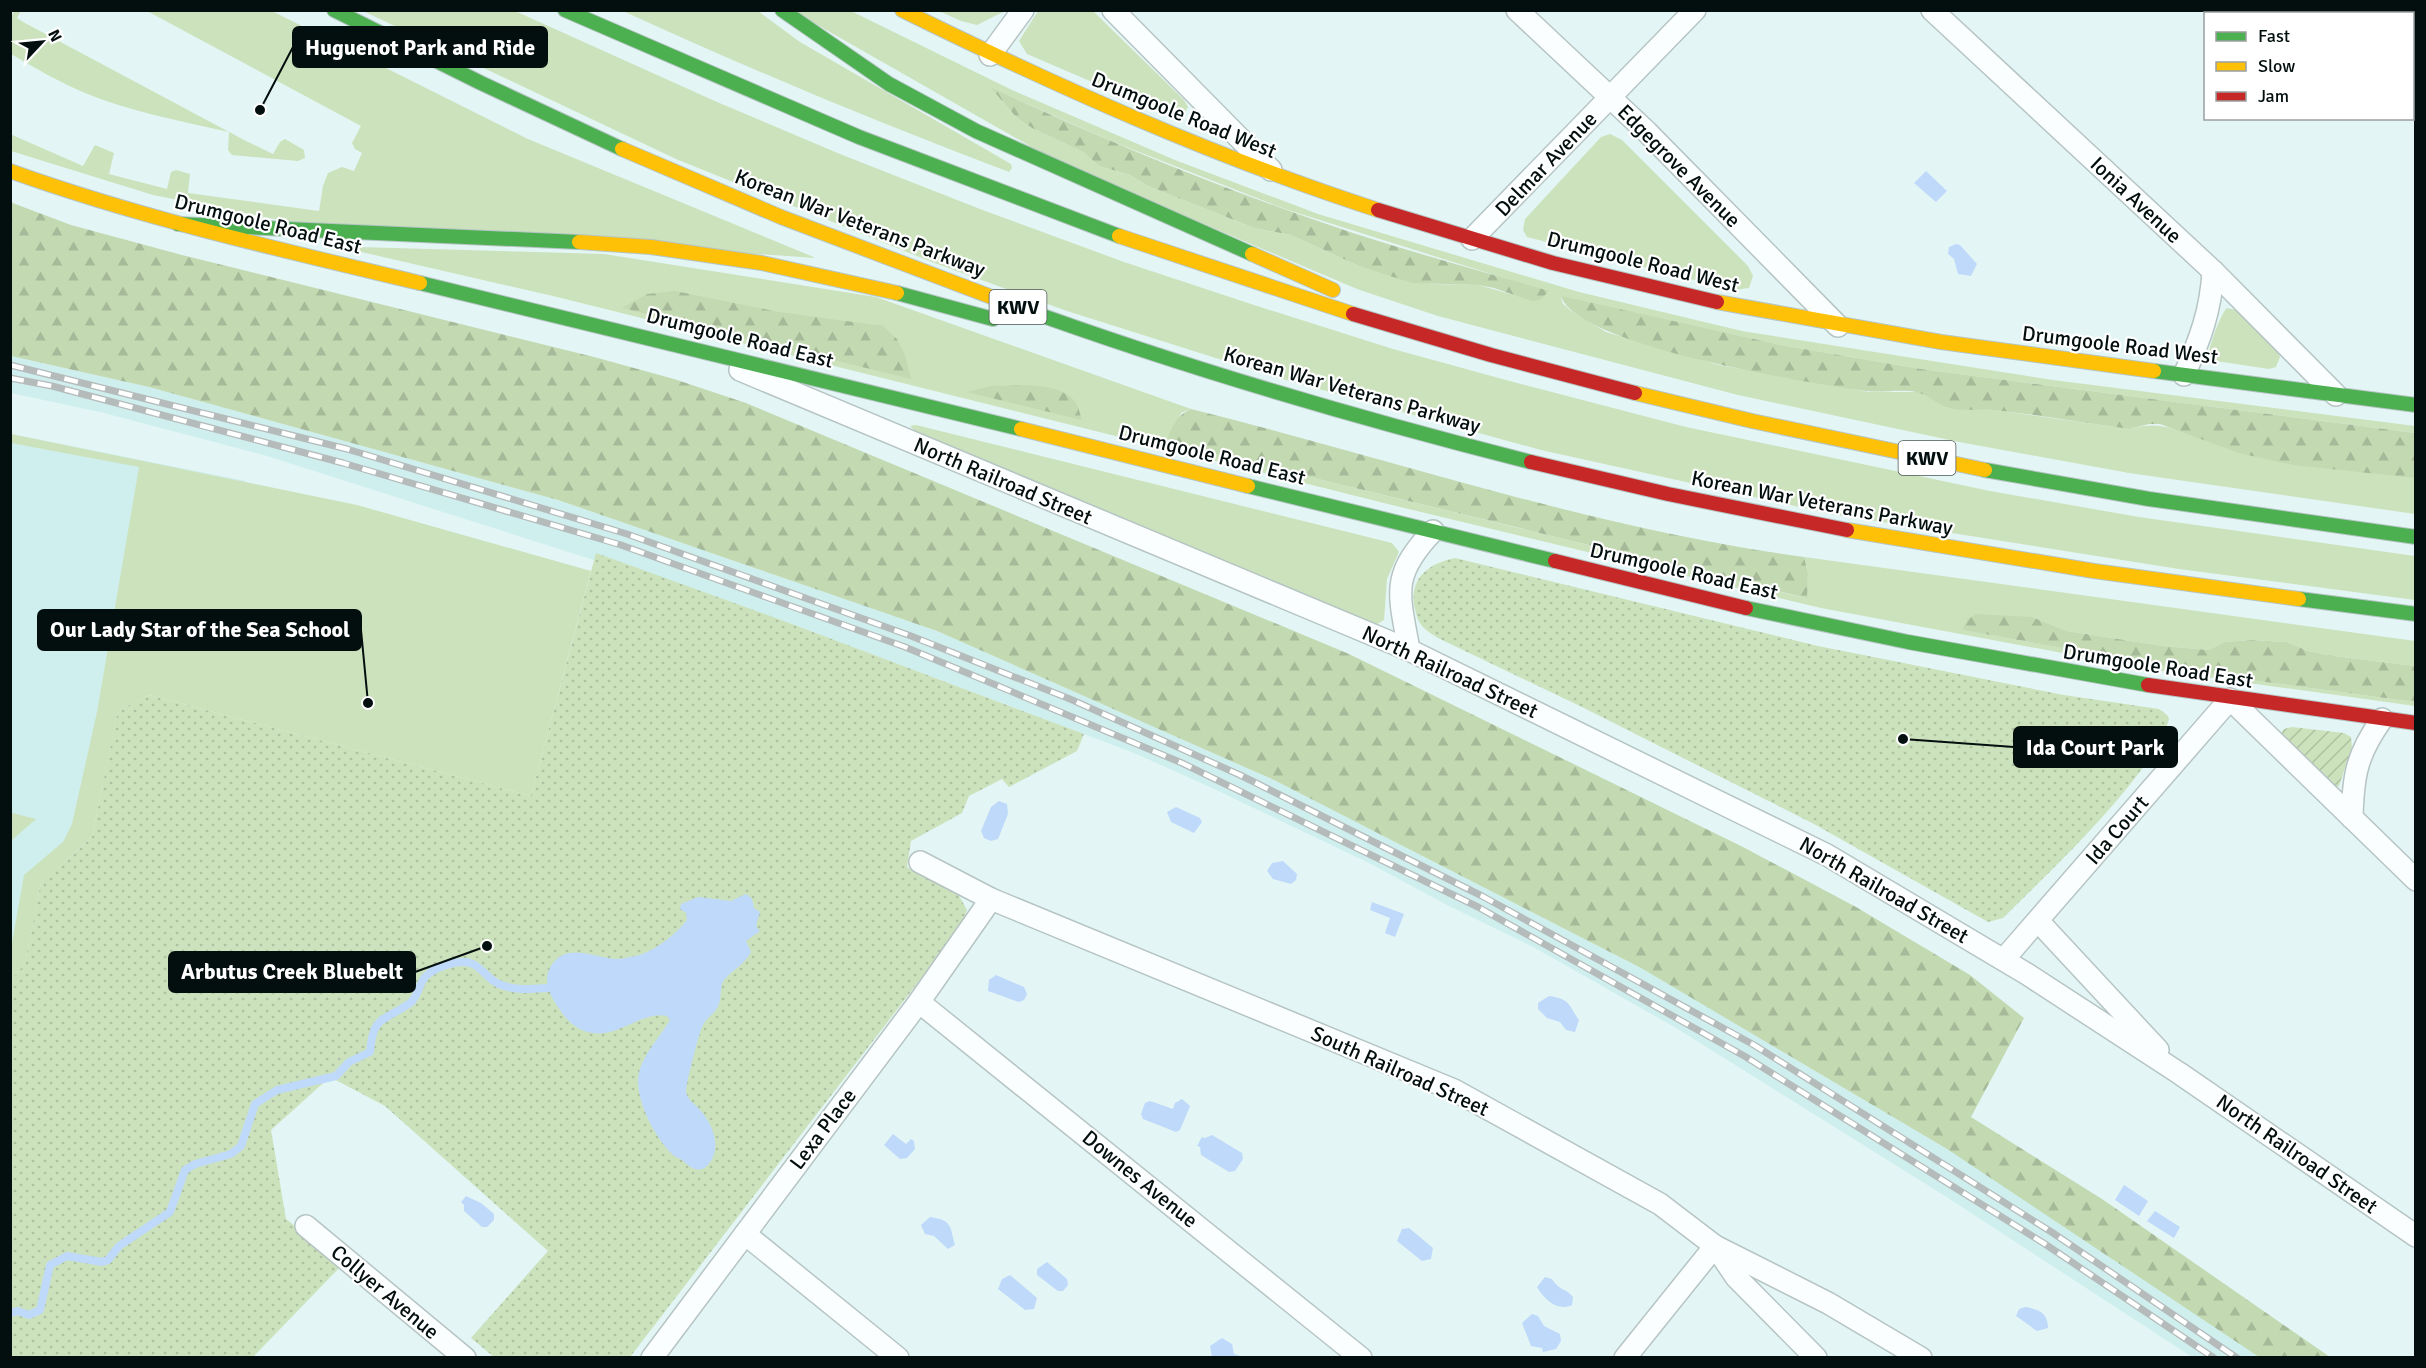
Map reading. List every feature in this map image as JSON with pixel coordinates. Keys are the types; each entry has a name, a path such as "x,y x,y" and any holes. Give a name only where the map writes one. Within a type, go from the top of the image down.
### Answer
{"main road":[{"name":"Korean War Veterans Parkway","path":"334,10 582,132 824,235 1069,325 1230,377 1395,426 1564,471 1822,527 2082,570 2415,614"},
{"name":"KWV","path":"565,10 790,111 973,183 1199,265 1446,342 1690,406 1968,467 2142,498 2415,537"},
{"path":"782,10 889,84 976,131 1446,342"},
{"name":"Drumgoole Road West","path":"902,10 990,55 1151,126 1276,174 1472,239 1647,287 1838,326 1933,342 2415,405"},
{"name":"Drumgoole Road East","path":"10,171 90,200 178,224 684,346 1666,589 1902,642 2230,699 2415,723"},
{"path":"178,224 522,238 695,252 762,263 890,291 1003,323"},
{"path":"1070,341 1230,377"}],"street":[{"path":"990,55 1023,10"},
{"path":"1113,10 1276,174"},
{"name":"Edgegrove Avenue","path":"1517,10 1647,132 1838,326"},
{"name":"Delmar Avenue","path":"1472,239 1695,10"},
{"name":"Ionia Avenue","path":"1932,10 2212,271 2336,395"},
{"path":"2184,375 2206,324 2212,299 2212,271"},
{"name":"North Railroad Street","path":"684,346 1409,650 1827,855 2004,959 2178,1072 2415,1236"},
{"path":"1409,650 1401,609 1401,582 1408,561 1433,531"},
{"path":"2230,699 2415,880"},
{"name":"Ida Court","path":"2004,959 2230,699"},
{"path":"2352,818 2356,765 2367,740 2382,719"},
{"name":"South Railroad Street","path":"920,862 991,898 1454,1090 1660,1204 1715,1246 1828,1303 1921,1358"},
{"name":"Lexa Place","path":"652,1358 919,1002 991,898"},
{"name":"North Railroad Street","path":"2038,921 2178,1072"},
{"name":"Downes Avenue","path":"919,1002 1360,1358"},
{"name":"Collyer Avenue","path":"306,1226 465,1358"},
{"path":"745,1234 898,1358"},
{"path":"1625,1358 1715,1246 1736,1277 1816,1358"}],"shaded area":[{"path":"11,356 149,387 558,500 937,631 1274,780 1641,968 1947,1149 2259,1357 2192,1357 1945,1196 1676,1028 1535,948 1449,906 1369,863 1134,753 776,618 267,456 104,413 11,393"},
{"path":"11,434 246,481 11,981"}],"green space":[{"path":"14,11 21,11 17,18 25,23 246,141 273,154 280,142 285,139 304,150 305,158 298,161 232,155 228,150 229,132 120,106 56,80 11,54 11,17"},
{"path":"147,11 272,11 528,139 816,258 290,222 153,195 11,151 10,134 83,166 95,145 114,153 109,174 167,189 171,172 176,170 190,174 188,193 319,211 323,186 328,173 342,167 354,171 362,153 355,149 352,143 361,126"},
{"path":"363,11 515,11 717,102 840,154 980,209 1124,262 1257,306 1393,349 1517,383 1686,427 1990,491 2139,517 2415,556 2415,600 2179,569 1831,514 1541,450 1279,378 1067,311 932,262 676,159"},
{"path":"623,11 758,11 800,42 1011,164 1012,168 1009,172 863,115 766,75"},
{"path":"793,11 851,11 1012,90 1175,160 1318,214 1579,292 1742,331 2053,380 2415,426 2415,433 1921,369 1781,345 1561,297 1563,304 1574,313 1606,332 1719,365 1869,392 1919,392 1949,408 1995,410 2129,429 2161,426 2192,435 2415,478 2415,514 2129,473 1959,442 1738,395 1438,316 1357,289 1058,162","holes":["991,88 1111,141 1285,209 1548,292 1518,296 1478,285 1432,284 1359,266 1291,235 1254,228 1148,186 1130,175 1099,166 1083,152 1032,128 1017,118"]},
{"path":"939,11 1003,12 977,25"},
{"path":"1038,11 1093,11 1184,100 1188,107 1182,118 1176,118 1027,54 1019,41"},
{"path":"990,87 1124,147 1261,201 1377,241 1549,291 1540,300 1532,301 1478,285 1412,283 1359,266 1291,235 1254,228 1148,186 1130,175 1099,166 1083,152 1032,128 1017,118"},
{"path":"1610,134 1622,140 1748,266 1753,276 1749,288 1734,290 1527,237 1523,230 1525,219 1601,137"},
{"path":"10,202 71,225 182,255 594,357 674,379 746,403 1349,654 1743,847 1856,907 1970,975 2024,1018 1971,1117 2102,1199 2330,1357 2259,1357 1947,1149 1641,968 1274,780 937,631 558,500 149,387 11,356"},
{"path":"358,247 604,254 876,297 1191,409 1181,413 1170,443 1806,598 1808,573 1804,557 2415,641 2415,666 2334,656 2308,651 2287,642 2251,640 2224,642 2209,650 2163,646 2067,631 2032,617 1963,630 2220,676 2415,702 2415,706 2148,669 1821,608 1392,505 553,296 357,251"},
{"path":"675,291 779,312 883,326 897,339 905,355 911,379 622,308 647,294"},
{"path":"1561,296 1781,345 1921,369 2415,433 2415,478 2293,465 2239,453 2160,424 2129,429 1994,410 1954,409 1945,407 1916,392 1866,391 1751,371 1700,360 1608,331 1576,314"},
{"path":"2227,308 2236,310 2277,349 2280,357 2276,367 2269,369 2216,361 2209,357 2215,332"},
{"path":"1024,385 1059,391 1076,403 1082,420 967,392 991,386"},
{"path":"1191,409 1572,511 1726,545 1804,557 1808,573 1807,598 1170,443 1168,437 1174,424 1182,414"},
{"path":"916,425 1392,543 1399,552 1387,579 1384,620 1374,626 915,431 910,426"},
{"path":"11,434 357,505 591,571 531,796 149,695 118,711 92,837 41,883 25,963 11,981 11,949 24,875 63,842 72,824 97,712 139,467 11,443"},
{"path":"596,553 1084,734 1077,751 1009,787 1002,779 969,796 962,813 911,841 907,867 958,894 967,910 959,929 630,1357 494,1357 471,1338 548,1251 385,1106 330,1077 271,1130 286,1219 343,1264 253,1357 11,1358 11,981 25,963 41,883 92,837 118,711 149,695 531,796"},
{"path":"1455,558 1818,646 2064,695 2159,709 2169,719 2159,742 2143,768 2121,795 2070,851 2003,918 1988,922 1814,824 1432,634 1421,625 1417,616 1414,605 1415,587 1419,579 1430,568"},
{"path":"1976,614 2032,617 2067,631 2163,646 2209,650 2224,642 2251,640 2287,642 2308,651 2334,656 2415,666 2415,702 2220,676 1962,630 1967,620"},
{"path":"2292,727 2344,733 2351,737 2352,747 2339,786 2335,788 2280,735 2284,729"},
{"path":"12,813 36,819 11,841"}],"water":[{"path":"1926,171 1947,191 1936,202 1914,183"},
{"path":"1960,245 1977,264 1971,276 1958,274 1954,259 1948,254 1949,247"},
{"path":"999,801 1007,804 1008,814 998,839 991,841 984,838 981,831 991,807"},
{"path":"1176,807 1200,818 1202,822 1194,833 1171,822 1167,812"},
{"path":"1283,861 1297,874 1296,880 1291,884 1273,879 1267,871 1272,863"},
{"path":"746,894 752,899 754,908 760,912 756,926 760,931 746,941 751,952 722,983 718,1007 701,1030 686,1091 691,1101 704,1115 714,1137 712,1160 704,1168 697,1170 673,1155 660,1139 644,1110 639,1090 638,1080 642,1064 670,1020 667,1016 648,1017 603,1033 583,1030 566,1018 554,1001 549,990 548,973 556,960 572,953 617,959 642,954 664,942 687,920 686,913 680,909 681,904 698,897 731,901"},
{"path":"1372,902 1404,914 1395,937 1385,933 1390,918 1370,910"},
{"path":"996,975 1024,987 1027,994 1024,1000 1019,1002 988,991 989,980"},
{"path":"1549,996 1565,1001 1570,1007 1579,1020 1575,1032 1566,1030 1560,1022 1547,1018 1538,1009 1538,1003"},
{"path":"1182,1099 1190,1106 1180,1130 1176,1132 1143,1119 1141,1114 1145,1103 1150,1101 1173,1109 1175,1103"},
{"path":"893,1134 906,1144 911,1139 914,1141 915,1149 907,1158 900,1159 884,1145"},
{"path":"1212,1135 1242,1153 1243,1159 1235,1171 1229,1172 1201,1155 1200,1147 1197,1146 1202,1137"},
{"path":"2124,1185 2148,1201 2139,1216 2115,1200"},
{"path":"466,1196 481,1203 494,1214 494,1220 487,1227 482,1227 464,1211 464,1205 461,1202"},
{"path":"2155,1211 2180,1227 2174,1238 2147,1221"},
{"path":"930,1217 943,1220 950,1226 955,1245 948,1249 934,1236 925,1234 921,1225"},
{"path":"1409,1228 1433,1248 1431,1259 1422,1261 1397,1241 1402,1229"},
{"path":"1047,1262 1067,1279 1068,1285 1063,1291 1058,1291 1037,1275 1037,1269"},
{"path":"1010,1275 1037,1298 1034,1309 1025,1310 998,1289 1002,1279"},
{"path":"1545,1277 1552,1279 1557,1286 1573,1297 1572,1305 1556,1306 1543,1296 1537,1287"},
{"path":"2025,1307 2044,1314 2048,1328 2037,1331 2016,1316 2019,1309"},
{"path":"1532,1314 1538,1316 1544,1326 1560,1334 1561,1341 1556,1349 1543,1352 1542,1348 1531,1346 1522,1323"},
{"path":"1222,1338 1232,1344 1234,1354 1244,1357 1212,1357 1210,1346"}],"waterway":[{"path":"10,1313 18,1311 29,1315 40,1310 50,1265 67,1256 102,1262 108,1260 119,1246 170,1212 185,1170 195,1164 231,1154 241,1146 255,1104 277,1090 336,1076 349,1062 370,1052 371,1040 377,1025 410,1003 423,979 430,973 448,964 468,962 477,966 495,982 511,988 548,988"}],"railway":[{"path":"10,365 347,449 627,534 911,636 1070,699 1240,775 1482,896 1754,1045 2053,1233 2237,1358"},
{"path":"10,378 52,386 343,463 621,545 905,647 1182,763 1478,907 1746,1057 2045,1244 2214,1358"}],"traffic: fast":[{"path":"334,10 481,83 622,149"},
{"path":"565,10 859,137 1119,236"},
{"path":"782,10 889,84 976,131 1252,254"},
{"path":"178,224 579,242"},
{"path":"420,283 1021,429"},
{"path":"897,293 993,319"},
{"path":"1018,307 1145,351 1272,391 1531,462"},
{"path":"2154,371 2416,405"},
{"path":"1985,470 2149,499 2416,537"},
{"path":"1248,486 1555,561"},
{"path":"2299,599 2416,614"},
{"path":"1746,608 1908,642 2148,685"}],"traffic: slow":[{"path":"902,10 1136,119 1256,167 1378,210"},
{"path":"622,149 781,217 1018,307"},
{"path":"10,171 162,219 420,283"},
{"path":"1119,236 1353,314"},
{"path":"579,242 651,247 762,263 897,293"},
{"path":"1252,254 1333,290"},
{"path":"1717,302 1941,342 2154,371"},
{"path":"1635,393 1752,421 1985,470"},
{"path":"1021,429 1248,486"},
{"path":"1847,530 2094,571 2299,599"}],"traffic: jam":[{"path":"1378,210 1553,263 1717,302"},
{"path":"1353,314 1491,355 1635,393"},
{"path":"1531,462 1668,494 1847,530"},
{"path":"1555,561 1746,608"},
{"path":"2148,685 2416,723"}],"place":[{"name":"Huguenot Park and Ride","path":"260,110"},
{"name":"Our Lady Star of the Sea School","path":"368,703"},
{"name":"Ida Court Park","path":"1903,739"},
{"name":"Arbutus Creek Bluebelt","path":"487,946"}]}
